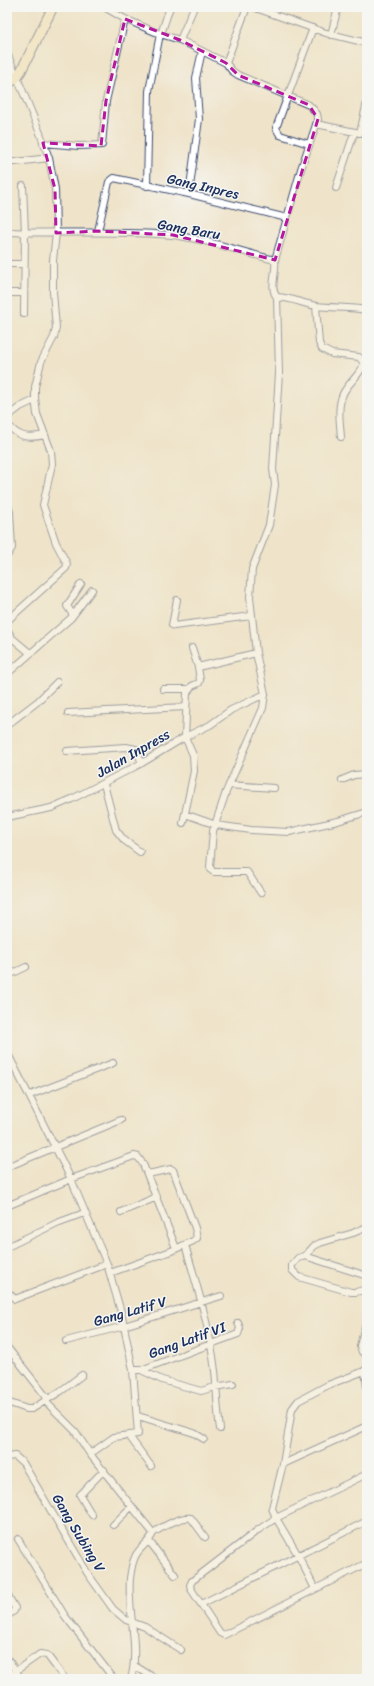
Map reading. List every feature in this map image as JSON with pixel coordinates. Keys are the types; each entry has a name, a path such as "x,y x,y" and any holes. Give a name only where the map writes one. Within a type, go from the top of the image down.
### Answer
{"street":[{"path":"7,85 16,78 52,7"},
{"path":"104,7 125,19 180,40 226,63 234,73 313,109 317,114 318,119 309,144 275,260 276,267 274,291 277,297 279,373 273,469 274,485 269,525 252,569 250,597 256,653 265,694 263,708 254,732 229,786 213,832 211,870 224,873 247,872 261,893"},
{"path":"147,186 149,91 161,34 170,7"},
{"path":"180,40 194,7"},
{"path":"226,63 247,7"},
{"path":"253,7 332,35 367,43"},
{"path":"332,35 338,7"},
{"path":"43,143 79,146 102,145 106,100 125,19"},
{"path":"309,144 278,133 276,126 313,28"},
{"path":"189,194 199,120 196,78 202,51"},
{"path":"7,53 49,158 55,189 56,233 53,260 53,292 56,328 54,337 41,362 35,387 35,400 37,414 50,451 52,464 43,505 56,543 67,561 67,566 7,621"},
{"path":"316,124 359,134 361,132 367,102"},
{"path":"336,188 354,133"},
{"path":"7,162 49,158"},
{"name":"Gang Inpres","path":"98,231 109,182 114,178 189,194 287,218"},
{"path":"23,186 25,233 24,314"},
{"name":"Gang Baru","path":"7,232 56,233 98,231 173,235 275,260"},
{"path":"7,264 24,264"},
{"path":"7,294 24,293"},
{"path":"277,297 290,298 316,306 367,310"},
{"path":"316,306 319,343 322,349 332,354 359,358 364,363 363,368 350,381 343,394 340,405 341,437"},
{"path":"7,416 20,407 35,400"},
{"path":"7,423 15,433 20,435 32,438 44,435"},
{"path":"7,502 10,512 9,531 12,548 7,556"},
{"path":"72,615 67,606 81,584"},
{"path":"7,674 72,615 92,590"},
{"path":"177,600 172,625 174,626 251,616"},
{"path":"7,629 9,639 30,653"},
{"path":"183,823 194,771 193,755 185,737 185,707 189,689 200,681 198,666 192,648"},
{"path":"198,666 256,653"},
{"path":"7,725 37,702 57,682"},
{"path":"163,689 189,689"},
{"name":"Jalan Inpress","path":"7,816 51,808 104,784 185,737 210,725 231,710 265,694"},
{"path":"68,713 185,707"},
{"path":"67,751 131,748 138,751 142,763"},
{"path":"342,780 354,775 367,774"},
{"path":"104,784 116,830 124,840 140,852"},
{"path":"229,786 274,788"},
{"path":"186,814 216,825 251,830 289,832 338,821 367,812"},
{"path":"7,976 26,967"},
{"path":"7,1052 30,1095 53,1147 71,1179 84,1213 102,1249 124,1326 133,1370 138,1416 138,1434 112,1438 90,1454"},
{"path":"30,1095 113,1063"},
{"path":"7,1167 121,1120"},
{"path":"7,1206 71,1179 134,1156 140,1159 148,1174 176,1248"},
{"path":"110,1273 185,1245 197,1238 197,1234 175,1173 171,1169 148,1174"},
{"path":"121,1212 157,1197"},
{"path":"7,1247 56,1223 84,1213"},
{"path":"367,1227 354,1233 320,1243 314,1246 305,1256 298,1258 292,1264 292,1270 299,1277 351,1292 367,1289"},
{"path":"185,1245 201,1303 210,1344 215,1371 215,1387 220,1429"},
{"path":"305,1256 367,1276"},
{"path":"7,1291 15,1299 107,1264"},
{"name":"Gang Latif V","path":"66,1341 124,1326 221,1296"},
{"path":"367,1320 360,1346 362,1352 367,1354"},
{"name":"Gang Latif VI","path":"133,1370 141,1370 238,1334 240,1328 238,1323"},
{"path":"7,1348 46,1400 75,1431 90,1454 153,1533"},
{"path":"141,1370 162,1380 201,1391 233,1384"},
{"path":"315,1589 272,1508 283,1464 292,1409 294,1405 328,1385 366,1370 367,1388"},
{"path":"7,1402 30,1409 46,1400 82,1374"},
{"path":"138,1416 194,1433 204,1439"},
{"path":"283,1464 367,1426"},
{"path":"129,1436 151,1466"},
{"name":"Gang Subing V","path":"7,1457 15,1456 23,1463 88,1574 113,1609 122,1618 144,1627 181,1650"},
{"path":"92,1515 80,1495 104,1470"},
{"path":"367,1474 276,1518 192,1581 190,1585 191,1589 220,1633 224,1635 367,1563"},
{"path":"113,1525 131,1507"},
{"path":"131,1679 135,1666 130,1588 131,1568 135,1556 149,1541 153,1533 166,1524 187,1517 191,1518 205,1537"},
{"path":"201,1604 367,1521"},
{"path":"18,1539 65,1616 114,1679"},
{"path":"149,1541 176,1575"},
{"path":"7,1594 15,1608 14,1611 7,1616"},
{"path":"7,1677 40,1654 45,1654 65,1679"},
{"path":"7,1658 21,1679"},
{"path":"135,1666 156,1679"}],"highlighted area":[{"path":"125,19 180,40 226,63 238,75 309,105 318,119 275,260 173,235 98,231 56,233 55,189 43,143 101,146 106,101"}]}
